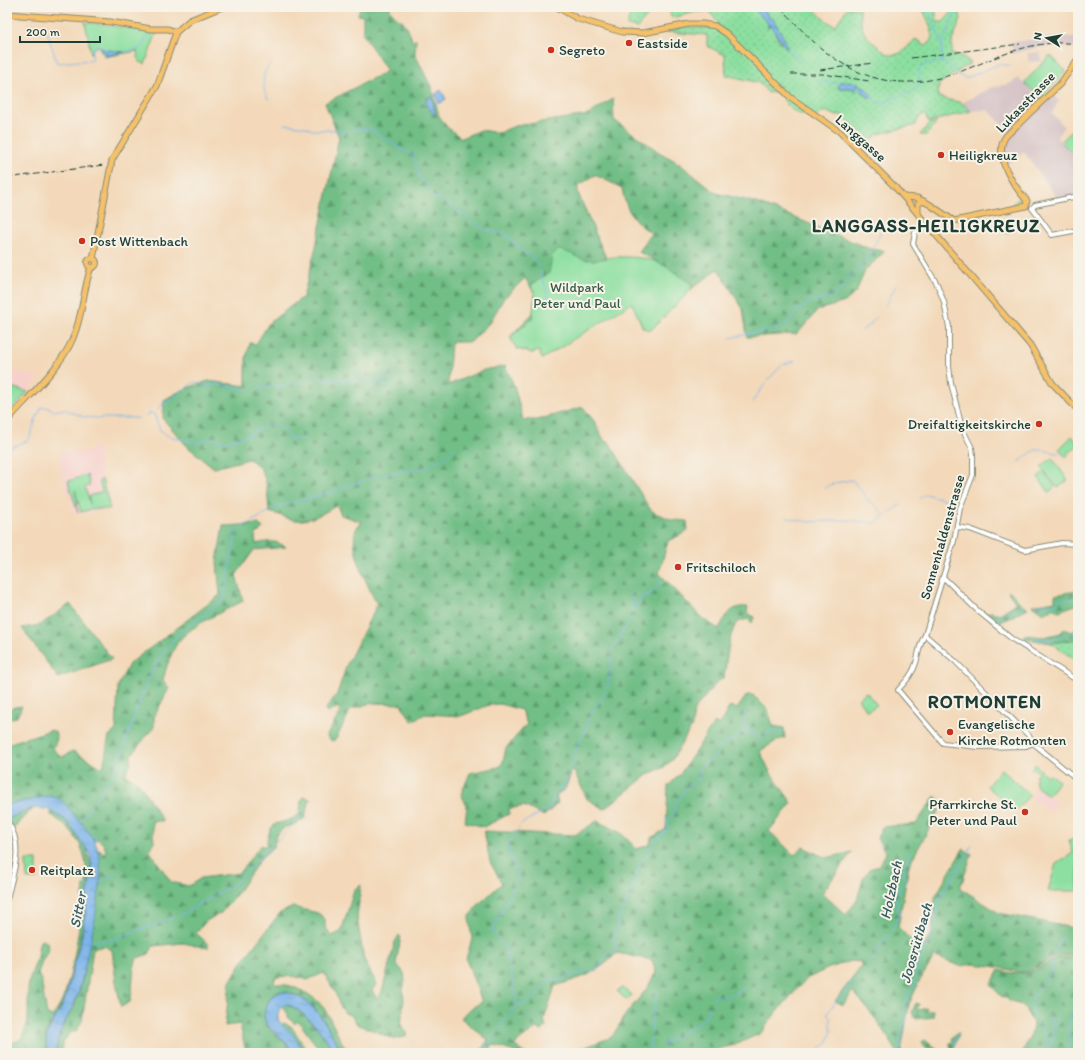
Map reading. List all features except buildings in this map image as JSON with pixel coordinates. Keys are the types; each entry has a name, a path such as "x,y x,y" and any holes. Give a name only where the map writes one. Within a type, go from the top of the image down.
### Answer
{"main road":[{"path":"7,421 58,362 71,344 77,328 90,267 88,262 93,259 112,160 156,86 176,32 190,20 222,7"},
{"name":"Langgasse","path":"557,7 571,16 587,22 628,33 654,32 696,24 715,26 734,40 784,92 801,107 844,136 905,198 1030,346 1053,384 1078,410"},
{"path":"7,14 101,22 151,29 168,29 176,32"},
{"name":"Lukasstrasse","path":"1030,206 1011,181 1001,152 1002,143 1006,136 1060,84 1078,59"},
{"path":"905,198 909,196 922,200 936,208 952,221 1030,206"},
{"path":"918,214 918,204 922,200"}],"street":[{"path":"1078,196 1030,206 1052,235 1078,230"},
{"name":"Sonnenhaldenstrasse","path":"926,222 915,233 913,246 937,284 944,302 949,324 951,383 962,428 973,454 973,475 963,498 957,528 943,577 913,671 898,690 943,743 975,746 1026,746 1033,743"},
{"path":"957,528 970,529 1025,550 1062,543 1078,544"},
{"path":"943,577 979,612 1012,639 1078,681"},
{"path":"925,635 955,661 1031,738 1033,743 1078,780"},
{"path":"7,821 12,828 16,840 17,852 7,899"}],"shaded area":[{"path":"1062,36 1078,38 1078,48 1061,46 1038,47 1013,54 1011,42"},
{"path":"1040,52 1042,61 1029,62 1027,53"},
{"path":"1018,78 1042,101 1051,93 1059,101 1052,113 1064,126 1057,137 1078,159 1076,165 1078,167 1078,197 1058,199 1024,152 1005,165 1001,145 1010,132 988,110 971,111 962,103 990,88 1011,83"},
{"path":"7,354 12,371 40,377 7,414"},
{"path":"96,446 99,454 98,462 112,510 75,514 61,473 59,452 86,452"},
{"path":"1037,787 1057,802 1050,812 1032,798"}],"green space":[{"path":"360,7 369,9 370,7 390,7 390,10 399,20 402,20 407,27 413,42 416,39 415,54 432,89 439,116 447,127 461,138 481,130 498,133 515,126 588,115 613,99 614,120 659,152 677,162 716,193 750,201 781,212 870,249 885,251 865,271 856,292 845,302 818,310 797,334 747,337 743,309 718,269 691,289 663,284 660,263 639,252 651,233 645,229 631,214 625,202 622,188 595,175 578,186 578,193 606,258 539,342 532,353 517,349 510,337 533,313 535,294 525,278 504,298 490,322 471,342 451,342 448,385 484,370 505,366 514,385 523,420 537,420 583,407 594,421 605,442 609,442 650,509 655,513 673,520 687,521 688,531 668,541 659,573 704,620 719,629 729,612 737,608 748,607 747,612 754,617 752,623 748,619 737,622 730,641 724,678 717,682 694,710 692,726 672,760 663,768 650,773 604,809 587,799 573,769 565,789 556,795 558,803 544,816 524,806 509,809 509,814 484,827 465,822 467,806 461,794 470,773 499,767 503,762 506,748 527,724 521,710 500,704 489,705 461,716 425,714 412,721 401,704 371,703 351,709 336,739 333,741 328,739 327,735 340,713 339,707 327,712 325,710 337,694 347,664 377,605 363,575 355,550 354,538 356,529 362,522 341,515 337,505 315,517 303,520 290,519 269,512 266,482 264,475 256,464 249,459 214,468 188,447 163,419 164,400 182,390 208,381 246,386 246,358 250,343 256,344 269,323 303,297 315,251 339,137 325,103 387,71 363,34 363,16 358,15"},
{"path":"632,7 752,7 768,23 768,28 770,24 781,44 781,38 777,28 762,7 812,7 824,19 835,26 848,7 860,9 861,25 866,36 887,54 895,55 909,46 915,39 921,42 922,45 929,44 932,35 922,7 935,7 937,22 943,22 953,11 959,9 961,19 952,41 952,55 962,56 971,63 939,84 938,97 962,103 971,111 929,122 924,114 918,119 916,125 878,134 871,140 839,114 837,116 825,111 814,118 802,115 788,106 779,91 768,93 760,83 726,75 725,55 707,46 707,35 667,32 683,27 709,28 719,24 709,11 695,12 672,18 668,8 650,13 637,28 627,26","holes":["840,82 858,83 869,98 857,86 853,90 852,88 838,88"]},
{"path":"85,22 157,32 145,64 139,62 137,51 104,57 104,50 97,46 93,49 91,54"},
{"path":"1050,55 1066,71 1041,98 1024,83"},
{"path":"937,122 926,135 920,135 930,123"},
{"path":"1078,124 1078,159 1061,142"},
{"path":"1020,197 1024,201 1023,205 1008,208"},
{"path":"1002,223 1007,226 1009,233 1005,233 997,228 996,224"},
{"name":"Wildpark Peter und Paul","path":"557,250 561,250 585,260 598,260 614,257 648,259 664,266 682,277 692,285 691,290 651,330 643,328 632,303 542,359 539,351 532,353 517,349 510,337 532,319 535,295 531,285 549,273 552,256"},
{"path":"7,386 28,392 7,416"},
{"path":"1072,436 1078,445 1071,452 1069,450 1067,452 1069,454 1066,457 1059,449"},
{"path":"1052,458 1068,480 1058,488 1041,467"},
{"path":"1044,472 1055,487 1049,492 1038,477"},
{"path":"87,475 90,485 85,487 90,504 89,496 102,492 99,481 102,479 110,509 92,509 81,512 75,490 78,513 68,481"},
{"path":"258,524 263,528 255,536 256,544 272,542 286,547 254,550 236,575 243,601 199,624 178,642 171,655 164,675 163,680 169,688 154,717 154,727 131,755 131,763 125,774 139,783 163,821 152,821 154,843 149,850 171,882 189,886 201,878 239,873 260,846 266,846 268,836 273,826 292,819 300,814 301,801 304,797 310,799 305,818 294,825 285,827 276,835 274,846 261,858 236,895 221,913 206,921 196,933 208,944 208,948 183,943 153,946 149,954 137,958 134,969 130,1002 121,1007 112,950 104,946 93,949 82,1021 76,1032 70,1032 63,1043 62,1053 56,1053 61,1027 74,1007 82,982 101,876 98,850 105,853 106,851 104,845 98,839 94,840 81,822 57,797 43,797 7,805 7,744 51,730 55,732 57,739 53,749 62,757 73,751 103,768 109,736 116,730 118,686 129,664 220,595 217,562 223,526"},
{"path":"1010,591 1020,603 1028,608 1005,620 994,622 984,613 991,612 1000,614 1016,603 1008,592"},
{"path":"1076,591 1078,593 1078,604 1059,611 1053,609 1043,613 1032,605 1055,601 1055,595"},
{"path":"70,604 112,659 58,678 22,628 40,625"},
{"path":"1064,628 1070,632 1078,629 1078,639 1051,643 1028,639 1020,641 1017,639 1027,635 1043,637 1061,633"},
{"path":"1078,639 1078,662 1051,643"},
{"path":"866,692 877,705 867,711 858,699"},
{"path":"747,695 753,695 768,710 773,726 784,728 785,738 778,740 760,751 770,772 792,803 769,831 794,855 803,847 826,858 852,852 822,893 846,915 857,900 863,879 869,869 879,866 886,853 877,838 882,827 916,824 935,796 943,803 909,865 898,927 918,947 922,948 932,933 935,897 963,849 972,854 960,888 999,913 1078,929 1078,955 1055,956 1029,972 1020,972 992,966 973,964 960,966 933,956 933,959 919,982 909,1004 901,1053 898,1053 875,1018 853,991 843,1005 835,1001 861,967 861,962 851,961 829,968 806,979 775,1014 761,1033 735,1045 698,1053 569,1053 612,1037 626,1014 646,990 656,972 652,960 617,953 595,971 555,986 544,1020 546,1027 542,1031 536,1028 514,1045 525,1053 518,1053 493,1045 487,1053 479,1053 488,1040 461,1018 468,1010 482,1002 466,959 472,939 469,918 476,907 502,883 490,862 484,831 575,835 597,821 621,833 637,849 650,844 651,838 666,829 668,786 681,773 714,723 720,724 730,706 737,709"},
{"path":"22,706 17,717 7,720 7,711 14,707"},
{"path":"1035,764 1047,776 1049,774 1059,781 1048,795 1037,787 1035,781 1037,778 1035,776 1038,773 1033,768 1031,770"},
{"path":"1001,769 1030,795 1015,811 987,786"},
{"path":"29,809 33,810 14,827 7,831 7,820"},
{"path":"54,813 67,822 86,848 91,866 81,936 63,1003 46,1033 46,1053 7,1053 7,1044 20,1040 27,1025 29,982 39,953 38,948 40,941 43,940 48,943 49,949 42,961 38,974 41,980 47,1015 52,1016 59,1007 65,993 74,955 84,886 86,883 85,861 83,851 74,835 50,814"},
{"path":"1078,832 1078,891 1048,891 1056,864 1073,853 1069,840 1076,837 1074,834"},
{"name":"Reitplatz","path":"26,860 37,860 37,879 27,879"},
{"path":"361,885 357,918 364,960 377,984 372,990 376,998 382,992 395,942 399,935 401,937 396,963 404,973 405,981 401,1025 407,1033 405,1037 394,1039 357,1024 352,1016 345,1013 339,1004 336,994 324,973 307,980 283,976 275,978 274,984 288,985 310,995 316,1000 325,1010 349,1053 343,1053 322,1017 315,1009 300,997 290,993 279,992 269,1000 264,1017 270,1029 286,1044 291,1053 246,1053 240,1024 225,1026 230,982 244,959 280,913 293,907 318,913 325,919 325,926 331,936 341,932 354,891"},
{"path":"1078,957 1078,1053 1022,1053 1032,1032 1033,1023 1024,1007 1001,996 991,985 999,970 1011,973 1030,973 1056,958"},
{"path":"622,988 632,995 627,1000 617,991"},
{"path":"916,1003 919,1004 917,1009 919,1010 927,1008 925,1011 934,1011 933,1017 916,1019 912,1012"},
{"path":"286,1004 306,1017 314,1025 327,1041 333,1053 322,1053 298,1021 295,1024 288,1017 288,1014 283,1007"},
{"path":"283,1023 291,1026 309,1053 304,1053 294,1036 281,1025"},
{"path":"956,1033 959,1033 955,1046 950,1053 948,1053 951,1046 949,1044 953,1041 952,1038"},
{"path":"925,1040 941,1053 932,1052 927,1049 922,1042"}],"water":[{"path":"752,7 762,7 769,18 772,17 786,42 787,49 770,25 768,29 768,23"},
{"path":"101,49 124,52 106,56 106,52 103,53 100,51"},
{"path":"840,82 858,84 868,91 872,97 870,98 857,86 855,87 856,92 852,88 838,88"},
{"path":"441,90 446,99 439,104 435,94"},
{"path":"432,97 436,116 426,104 427,98"},
{"path":"49,796 57,798 68,807 94,840 98,850 100,862 99,890 92,935 79,990 59,1037 56,1053 46,1053 47,1033 64,1003 82,936 92,867 90,854 67,821 47,809 31,808 7,820 7,805"},
{"path":"284,992 295,995 313,1007 326,1024 343,1053 333,1053 327,1040 314,1024 298,1010 286,1004 279,1010 278,1019 295,1038 303,1053 292,1053 289,1046 267,1025 265,1018 265,1011 269,1001 275,994"}],"waterway":[{"path":"927,7 942,44 942,61"},
{"path":"7,10 39,13"},
{"path":"943,42 956,12"},
{"path":"45,25 57,63 92,60 92,50 96,46 101,46 106,50"},
{"path":"124,52 137,50 143,46 146,37 154,33"},
{"path":"787,49 802,62"},
{"path":"872,97 877,103 914,91 919,85 919,69 933,63 941,62 946,64 950,66 958,75 967,78 999,64 1010,66"},
{"path":"269,100 265,92 264,77 270,64"},
{"path":"817,80 819,82 840,83"},
{"path":"883,103 892,109"},
{"path":"285,124 306,127 312,130 335,130 346,132"},
{"path":"351,130 363,130 370,128 402,150 414,155 419,177 430,191"},
{"path":"432,196 434,198 438,197 468,218"},
{"path":"474,221 481,228 506,235 522,251 530,255 539,267"},
{"path":"768,330 777,329 790,321 797,310 807,305 811,301 832,297 862,266 881,233"},
{"path":"540,271 549,299"},
{"path":"886,305 896,285"},
{"path":"862,330 870,325 876,317"},
{"path":"730,338 767,330"},
{"path":"784,364 795,361"},
{"path":"768,380 782,365"},
{"path":"309,381 319,375 335,380 341,378 344,381 359,381"},
{"path":"377,383 381,378 392,377"},
{"path":"362,379 377,383 378,385 390,386"},
{"path":"157,410 162,404 171,400 194,382 208,386 218,384 249,390"},
{"path":"257,389 304,382"},
{"path":"752,402 766,383"},
{"path":"10,448 29,440 37,416 42,407 50,408 54,411 64,409 84,417 138,418"},
{"path":"146,416 150,413 154,414 160,430 168,436 198,443 209,438 225,441 243,437 268,425 282,426 290,438 304,440"},
{"path":"452,451 456,448"},
{"path":"1019,462 1035,450 1062,454"},
{"path":"382,475 428,467 450,452"},
{"path":"334,491 377,476"},
{"path":"824,488 835,483 852,480 870,502 874,504 885,516"},
{"path":"189,626 224,600 236,531 278,506 333,492"},
{"path":"920,498 926,494 947,500"},
{"path":"787,518 809,522 849,520 875,523 901,504"},
{"path":"633,612 643,595 650,595 662,581"},
{"path":"630,592 633,602 631,608 633,611"},
{"path":"1035,605 1043,606 1054,604 1062,599 1073,599"},
{"path":"996,618 1000,617 1016,606 1023,605"},
{"path":"611,652 630,618"},
{"path":"93,802 115,769 143,693 160,657 172,641 186,628"},
{"path":"1072,634 1078,632"},
{"path":"1032,637 1043,640 1068,636"},
{"path":"607,688 611,672 611,657"},
{"path":"573,763 577,745 587,727 588,720 596,706 603,698 605,691"},
{"path":"746,711 744,719 748,731"},
{"path":"707,762 712,760 723,744 735,740 742,732 763,736 772,732 779,733 783,731"},
{"path":"625,906 630,891 634,888 634,882 640,863 647,856 653,843 668,829 666,820 674,815 674,804 678,801 685,789 697,781 700,769 704,764"},
{"path":"521,824 549,808 554,794 563,788 573,768"},
{"path":"80,822 92,804"},
{"path":"108,941 179,916 234,884 302,815"},
{"path":"514,835 519,828"},
{"path":"93,837 97,840"},
{"path":"482,1053 517,1004 506,950 492,931 518,877 507,846 512,839"},
{"name":"Joosrütibach","path":"899,1053 903,1026 907,1019 905,1009 906,1001 916,984 915,979 925,946 931,937 940,898 972,845"},
{"name":"Holzbach","path":"892,931 900,913 896,900 902,883 906,878 903,875 909,853"},
{"path":"99,882 120,873"},
{"path":"517,1004 520,1005 526,1003 537,996 539,990 550,979 560,980 568,975 593,971 600,966 608,953 613,953 616,949 614,934 618,929 618,917 624,910"},
{"path":"1053,956 1063,935"},
{"name":"Holzbach","path":"869,964 887,936"},
{"path":"89,941 106,941"},
{"path":"1044,984 1051,971 1053,960"},
{"name":"Holzbach","path":"817,1053 820,1048 827,1043 832,1031 830,1024 831,1019 827,1014 836,1001 845,993 847,986 858,979"},
{"path":"1040,987 1030,1004 1033,1010 1032,1015 1045,1035 1048,1048"},
{"path":"713,999 716,996 728,996 742,990 742,988"},
{"path":"655,1006 657,993"},
{"path":"652,1032 651,1026 654,1007"},
{"path":"663,1047 666,1041 672,1040 704,1019 709,1007"},
{"path":"1068,1047 1071,1038 1068,1032 1069,1016 1078,1009"},
{"path":"1049,1016 1054,1032"},
{"path":"1048,1044 1051,1043 1058,1018"},
{"path":"954,1047 958,1033"},
{"path":"647,1053 650,1049 651,1038"},
{"path":"662,1053 663,1049"}],"railway":[{"path":"781,7 819,47 839,62 860,73 883,80 907,82 933,79 962,71 1004,54 1032,46 1062,43 1078,44"},
{"path":"911,58 1020,44"},
{"path":"820,70 873,63"},
{"path":"791,74 823,74 869,81"},
{"path":"7,178 104,165"}],"place":[{"name":"Eastside","path":"629,43"},
{"name":"Segreto","path":"551,50"},
{"name":"Heiligkreuz","path":"941,155"},
{"name":"Post Wittenbach","path":"82,241"},
{"name":"Dreifaltigkeitskirche","path":"1039,424"},
{"name":"Fritschiloch","path":"678,567"},
{"name":"Evangelische Kirche Rotmonten","path":"950,732"},
{"name":"Pfarrkirche St. Peter und Paul","path":"1025,812"},
{"name":"Reitplatz","path":"32,870"}],"district":[{"name":"LANGGASS-HEILIGKREUZ","path":"926,226"},
{"name":"ROTMONTEN","path":"985,702"}],"water label":[{"name":"Sitter","path":"78,910"}]}
